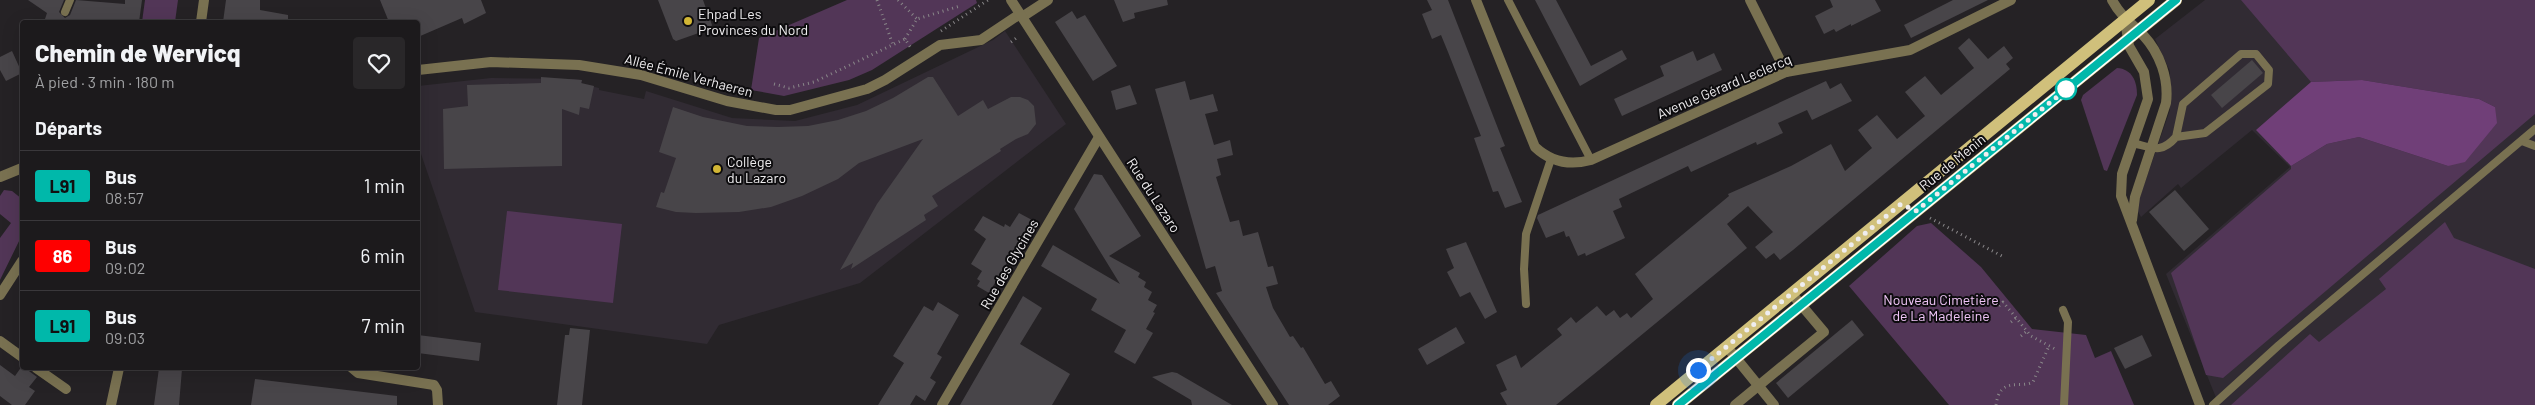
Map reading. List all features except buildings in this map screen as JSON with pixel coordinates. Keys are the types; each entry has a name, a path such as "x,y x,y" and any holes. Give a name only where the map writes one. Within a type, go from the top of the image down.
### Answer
{"main road":[{"name":"Rue de Menin","path":"1659,404 2149,0"},
{"name":"Rue de Menin","path":"1678,405 2176,0"}],"street":[{"path":"201,20 204,0"},
{"name":"Rue du Lazaro","path":"1011,0 1273,405"},
{"name":"Allée Émile Verhaeren","path":"420,70 491,62 580,65 629,73 727,101 783,110 859,92 885,80 940,45 981,40 1048,0"},
{"path":"1476,0 1531,140 1535,147 1551,159"},
{"path":"1750,0 1786,72"},
{"name":"Avenue Gérard Leclercq","path":"1551,159 1564,163 1591,160 1786,72 1910,50 2011,0"},
{"path":"2112,0 2124,20 2127,39 2131,51 2144,72 2148,92 2147,105 2122,174 2120,189 2123,205 2132,222 2200,405"},
{"path":"2124,20 2138,30 2150,43 2159,59 2167,88 2166,103 2135,196 2132,222"},
{"name":"Rue des Glycines","path":"942,405 1099,137"},
{"path":"0,177 20,169"},
{"path":"0,295 20,264"},
{"path":"1736,405 1824,332 1792,294"},
{"path":"0,341 20,356"},
{"path":"1726,347 1774,405"},
{"path":"39,370 66,389"},
{"path":"354,370 358,373 434,385 437,390 438,405"},
{"path":"105,405 118,373"},
{"path":"112,405 118,373"}],"lane":[{"path":"65,12 70,0"},
{"path":"1508,0 1591,160"},
{"path":"2133,143 2152,148 2165,148 2176,137 2183,104 2241,54 2256,54 2270,70 2268,84 2205,133 2176,137"},
{"path":"2212,405 2279,345 2535,129"},
{"path":"2522,141 2535,146"},
{"path":"1526,304 1524,269 1526,234 1551,159"},
{"path":"2063,310 2068,322 2064,405"}],"path":[{"path":"877,0 893,45"},
{"path":"898,0 917,19"},
{"path":"936,35 988,0"},
{"path":"774,84 789,88 814,82 905,40 917,19 960,6"},
{"path":"1011,42 1019,36"},
{"path":"905,40 919,58"},
{"path":"906,54 913,50"},
{"path":"1916,211 2002,256"},
{"path":"1999,306 2003,302 2027,331 2066,356"},
{"path":"2011,322 2016,318"},
{"path":"2021,336 2027,331"},
{"path":"1996,405 2000,393 2011,384 2033,382 2048,346"}],"shaded area":[{"path":"2205,0 2535,0 2535,405 2219,405 2166,274 2290,167 2252,130 2181,188 2178,184 2141,217 2136,208 2170,110 2170,71 2155,39"},
{"name":"Collège du Lazaro","path":"1005,31 1066,124 860,283 719,325 707,344 475,312 420,151 420,86 491,78 572,79 582,80 582,84 599,88 599,90 644,99 646,91 732,118 795,121 857,105 993,40"},
{"path":"2362,80 2479,99 2495,107 2497,123 2465,162 2448,166 2359,137 2327,144 2291,166 2256,130 2311,82"}],"green space":[{"path":"145,0 178,0 175,20 142,20"},
{"path":"847,0 976,0 977,3 872,70 849,80 784,96 751,90 759,38"},
{"path":"2241,0 2535,0 2535,114 2223,378 2206,375 2171,273 2291,169 2291,166 2327,144 2359,137 2448,166 2495,107 2479,99 2362,80 2311,82"},
{"path":"2117,68 2130,73 2133,77 2137,95 2107,171 2104,170 2081,100 2083,95"},
{"path":"4,190 12,191 20,197 20,239 0,280 0,238 11,223 0,214 0,196"},
{"path":"507,211 622,224 613,303 498,290"},
{"path":"2445,222 2454,238 2535,269 2535,405 2231,405 2310,334 2319,342 2386,289 2379,279"},
{"name":"Nouveau Cimetière de La Madeleine","path":"1931,223 1981,267 2032,329 2086,335 2095,358 2111,351 2134,405 1949,405 1849,286 1917,226"}],"bus line":[{"name":"L91","path":"1678,405 2176,0"}],"place":[{"name":"Ehpad Les Provinces du Nord","path":"688,21"},
{"name":"Collège du Lazaro","path":"717,169"}],"route":[{"path":"1698,370 1901,204 1916,211 2068,88 2066,89"}]}
